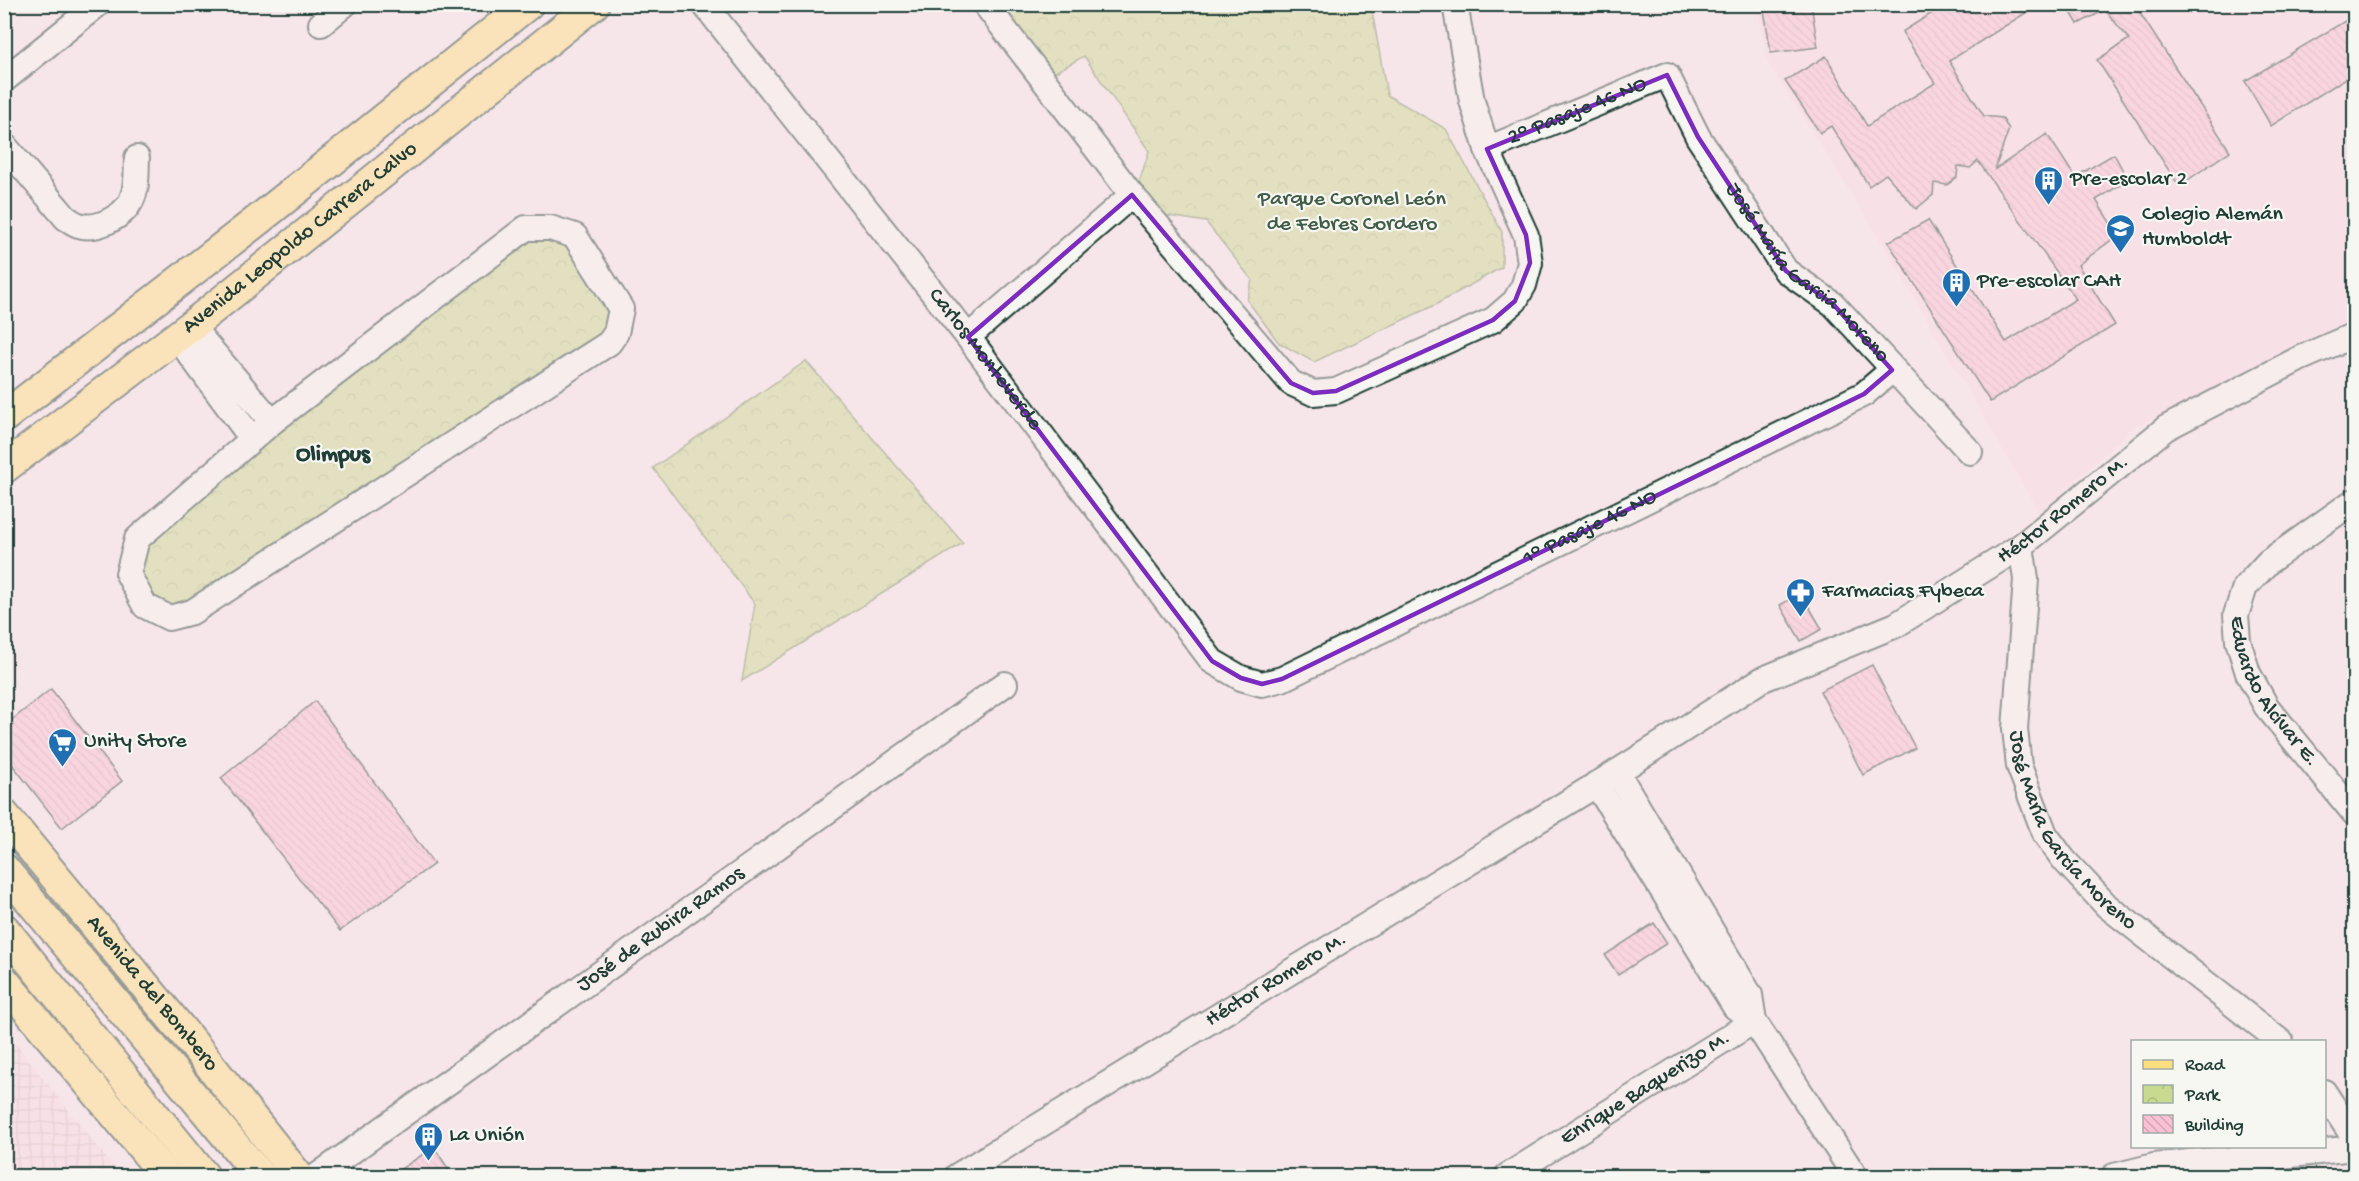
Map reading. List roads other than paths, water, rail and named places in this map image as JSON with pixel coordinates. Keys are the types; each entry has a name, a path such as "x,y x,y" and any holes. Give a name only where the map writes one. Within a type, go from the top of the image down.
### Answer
{"main road":[{"name":"Avenida Leopoldo Carrera Calvo","path":"4,417 258,220 528,4"},
{"name":"Avenida Leopoldo Carrera Calvo","path":"4,468 184,331 594,4"},
{"name":"Avenida del Bombero","path":"4,814 195,1045 298,1176"},
{"name":"Avenida del Bombero","path":"4,869 260,1176"},
{"path":"4,885 241,1176"},
{"path":"4,929 204,1176"},
{"path":"4,981 166,1176"}],"street":[{"path":"4,80 98,4"},
{"path":"321,24 345,4"},
{"name":"Carlos Monteverde","path":"704,4 968,337 1212,661 1241,678 1262,684 1282,679"},
{"path":"985,4 1132,195 1291,383 1313,393 1336,391 1493,320 1515,301 1524,285 1530,263 1526,235 1487,149 1472,101 1455,4"},
{"name":"2° Pasaje 46 NO","path":"1487,149 1666,75"},
{"name":"José María Garcia Moreno","path":"1666,75 1698,137 1786,271 1833,304 1970,452"},
{"path":"4,145 66,218 79,225 96,227 122,213 131,201 135,187 137,158"},
{"path":"968,337 1132,195"},
{"path":"525,228 550,228 575,236 621,309 616,333 609,343 192,612 169,618 145,606 128,574 137,539 252,439 525,228"},
{"path":"184,331 272,422"},
{"path":"184,331 252,439"},
{"name":"Héctor Romero M.","path":"957,1176 1617,772 1761,680 1896,625 2021,546 2166,428 2299,359 2353,340"},
{"name":"1° Pasaje 46 NO","path":"1282,679 1864,394 1892,370"},
{"name":"Eduardo Alcívar E.","path":"2355,501 2268,562 2245,587 2236,615 2238,641 2248,673 2266,706 2355,813"},
{"name":"José María García Moreno","path":"2021,546 2026,579 2015,729 2019,766 2045,834 2064,860 2108,906 2280,1040"},
{"name":"José de Rubira Ramos","path":"317,1176 1005,684"},
{"path":"1617,772 1750,994 1754,1021"},
{"path":"1596,784 1735,1007 1754,1021 1855,1176"},
{"name":"Enrique Baquerizo M.","path":"1507,1176 1754,1021"},
{"path":"2326,1094 2355,1138"},
{"path":"2114,1176 2154,1166 2197,1161 2265,1158 2355,1148"}],"place":[{"name":"Pre-escolar 2","path":"2049,206"},
{"name":"Colegio Alemán Humboldt","path":"2121,254"},
{"name":"Pre-escolar CAH","path":"1956,308"},
{"name":"Farmacias Fybeca","path":"1801,618"},
{"name":"Unity Store","path":"63,768"},
{"name":"La Unión","path":"428,1162"}],"district":[{"name":"Olimpus","path":"333,455"}],"park label":[{"name":"Parque Coronel León de Febres Cordero","path":"1352,212"}]}
